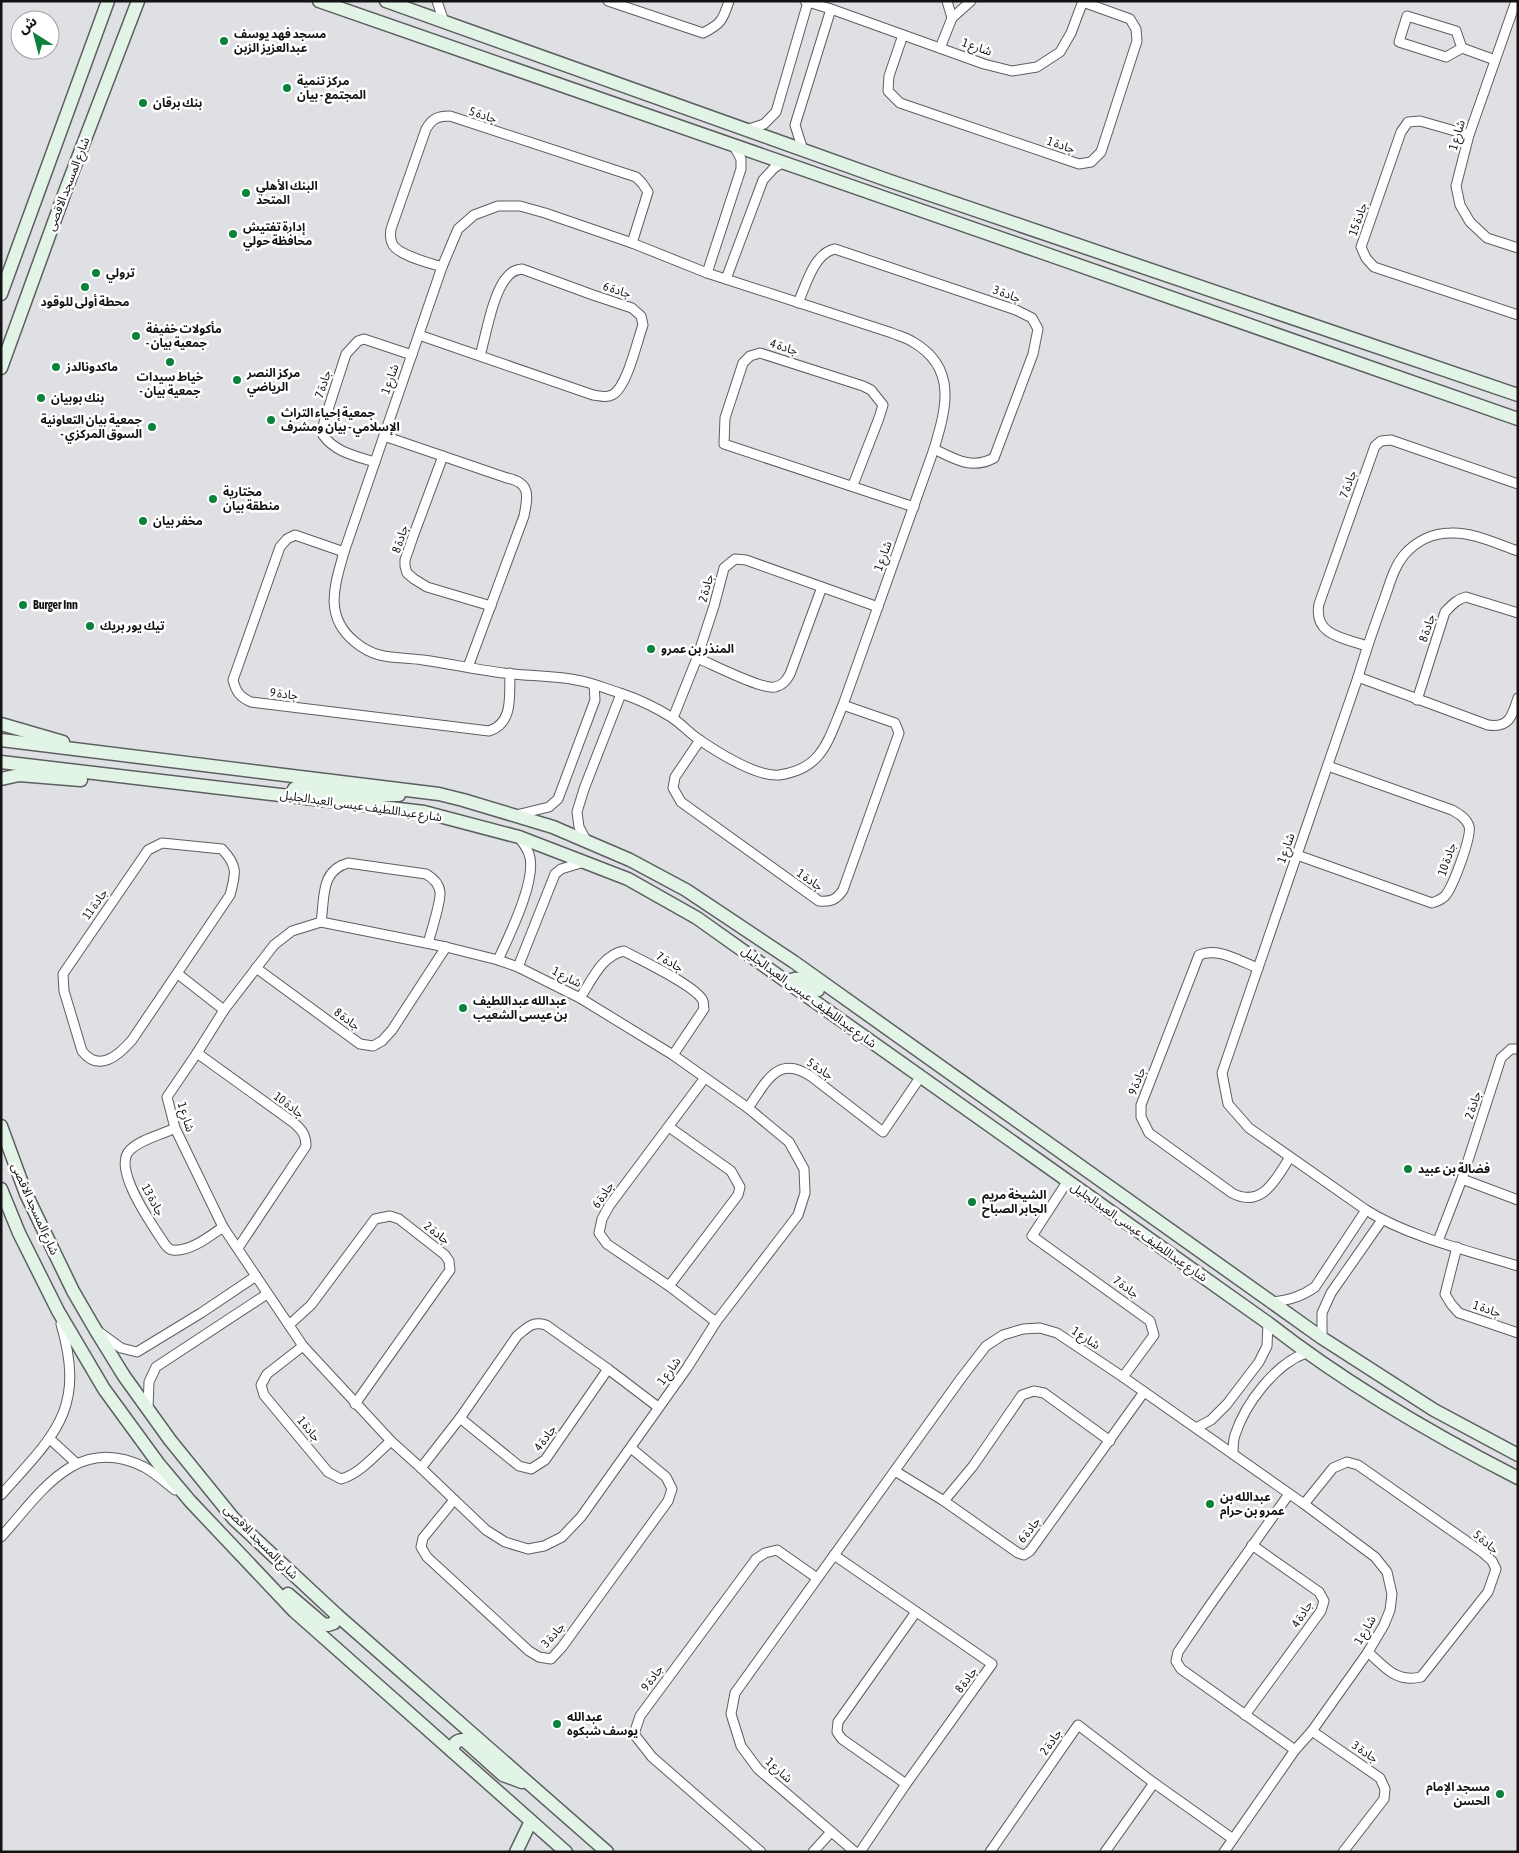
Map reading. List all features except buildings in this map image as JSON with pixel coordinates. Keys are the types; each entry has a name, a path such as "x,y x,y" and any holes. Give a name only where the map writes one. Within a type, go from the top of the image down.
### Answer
{"main road":[{"name":"شارع المسجد الاقصى","path":"1,294 108,1"},
{"name":"شارع المسجد الاقصى","path":"1,368 66,189 138,1"},
{"path":"319,1 1518,419"},
{"path":"386,1 404,4 444,22 980,212 1518,395"},
{"path":"565,87 576,77 572,68"},
{"path":"595,98 592,88 595,82 601,78"},
{"path":"944,220 952,217 957,210 954,202"},
{"path":"975,230 972,221 973,216 980,212"},
{"path":"1422,386 1429,382 1432,377 1426,364"},
{"path":"1451,396 1448,384 1458,374"},
{"path":"1,724 61,741 86,751"},
{"name":"شارع عبداللطيف عيسى العبدالجليل","path":"1,740 413,790 463,800 516,815 553,827 630,860 686,890 794,962 1322,1338 1434,1410 1518,1455"},
{"name":"شارع عبداللطيف عيسى العبدالجليل","path":"1,762 424,812 519,837 628,879 697,918 1268,1323 1306,1353 1389,1408 1518,1478"},
{"path":"1,779 19,775 85,781 127,777"},
{"path":"186,784 204,778 274,787 282,782 282,775"},
{"path":"291,796 294,789 299,786 387,796 413,790"},
{"path":"697,918 784,968 789,967 794,962"},
{"path":"788,982 796,978 806,981 880,1034 900,1039"},
{"name":"شارع المسجد الاقصى","path":"1,1126 26,1194 73,1291 95,1329 124,1376 170,1440 234,1519 337,1615 607,1852"},
{"name":"شارع المسجد الاقصى","path":"1,1190 19,1233 58,1311 104,1389 158,1463 190,1501 294,1611 566,1852"},
{"path":"275,1592 287,1594 323,1624 334,1623 337,1615"},
{"path":"452,1751 454,1743 464,1740 503,1775 531,1786"},
{"path":"516,1852 531,1821"}],"street":[{"path":"437,1 444,22"},
{"path":"608,1 703,33 716,27 724,18 729,1"},
{"path":"947,1 952,18"},
{"path":"940,48 952,18 971,1"},
{"name":"شارع 1","path":"746,130 764,124 776,112 806,2 1012,72 1037,67 1060,52 1071,33 1083,1"},
{"name":"جادة 1","path":"903,35 889,76 888,92 900,103 1079,164 1091,162 1101,152 1137,41 1136,29 1130,19 1083,1"},
{"name":"شارع 1","path":"1516,1 1469,135 1456,186 1460,205 1470,222 1488,238 1518,248"},
{"path":"803,150 795,126 831,9"},
{"path":"1407,16 1456,31 1462,48 1446,58 1399,42 1407,16"},
{"path":"1462,48 1495,60"},
{"name":"جادة 5","path":"442,267 400,252 390,238 391,229 426,129 431,120 440,116 450,116 636,177 648,192 632,243"},
{"name":"جادة 15","path":"1469,135 1420,121 1408,122 1401,132 1362,247 1366,258 1374,267 1518,315"},
{"path":"707,273 741,169 740,159 734,146"},
{"path":"726,279 763,180 774,168 782,163"},
{"name":"شارع 1","path":"498,206 520,206 632,243 707,273 892,333 913,342 926,352 940,368 946,394 942,422 914,507 843,705 824,750 812,763 798,771 777,775 757,773 700,740 673,718 644,702 577,680 510,673 420,659 378,656 357,644 346,634 339,623 333,603 344,552 418,335 442,267 458,229 474,215 498,206"},
{"name":"جادة 3","path":"798,303 815,266 829,250 836,249 1016,310 1032,318 1038,329 1033,354 994,458 984,464 964,462 934,449"},
{"name":"جادة 6","path":"418,335 593,395 605,397 614,395 623,386 643,325 641,316 624,304 593,296 522,269 514,271 503,282 480,356"},
{"name":"جادة 7","path":"375,462 338,450 328,443 322,435 324,422 346,354 358,341 364,339 412,355"},
{"name":"جادة 4","path":"853,485 883,404 863,386 760,353 750,356 743,363 725,418 724,444 853,485 914,507"},
{"path":"384,436 507,478 519,480 526,488 528,497 524,516 468,667"},
{"name":"جادة 7","path":"1366,646 1329,632 1320,624 1317,615 1319,604 1375,446 1381,441 1391,440 1518,484"},
{"name":"جادة 8","path":"443,456 405,560 407,573 414,580 427,586 491,606"},
{"name":"شارع 1","path":"1518,551 1475,536 1453,532 1437,534 1422,540 1404,555 1394,572 1366,646 1358,677 1328,766 1222,1073 1228,1104 1249,1128 1366,1210 1382,1220 1438,1241 1518,1266"},
{"name":"جادة 9","path":"344,552 295,535 287,539 280,547 233,680 236,690 242,698 251,702 489,731 497,728 508,714 510,673"},
{"name":"جادة 2","path":"673,718 714,606 724,568 735,559 746,560 878,607"},
{"path":"696,658 762,685 773,687 784,683 790,674 822,587"},
{"name":"جادة 8","path":"1417,700 1445,612 1452,605 1459,599 1466,597 1518,613"},
{"path":"1358,677 1488,725 1504,725 1509,720 1518,698"},
{"path":"516,815 548,807 558,799 595,700 594,685"},
{"path":"587,842 579,827 577,812 584,789 622,694"},
{"name":"جادة 1","path":"700,740 675,777 673,788 682,802 819,901 829,902 838,898 843,890 900,733 894,724 843,705"},
{"name":"جادة 10","path":"1297,855 1432,903 1440,901 1452,885 1470,828 1460,814 1328,766"},
{"path":"498,960 530,881 532,866 529,853 519,837"},
{"name":"جادة 11","path":"162,842 222,849 234,863 235,871 230,895 178,974 122,1051 102,1062 94,1061 87,1057 82,1051 64,991 63,974 148,850 162,842"},
{"path":"518,967 555,874 561,869 584,862"},
{"path":"321,922 327,877 338,866 348,863 426,874 432,877 440,893 428,943"},
{"name":"شارع 1","path":"321,922 428,943 498,960 518,967 580,998 673,1055 704,1079 748,1108 789,1142 804,1169 805,1193 798,1215 716,1322 687,1368 581,1517 562,1538 544,1546 528,1549 504,1542 486,1530 391,1442 303,1346 223,1227 175,1128 167,1097 224,1010 274,945 292,931 321,922"},
{"name":"جادة 8","path":"256,968 360,1044 373,1046 382,1041 392,1030 446,947"},
{"name":"جادة 7","path":"580,998 604,962 616,953 624,951 687,986 697,993 703,1001 704,1009 673,1055"},
{"name":"جادة 9","path":"1258,968 1218,952 1206,952 1199,955 1141,1105 1140,1116 1149,1133 1241,1198 1259,1196 1267,1190 1290,1157"},
{"path":"178,974 224,1010"},
{"name":"جادة 2","path":"1438,1241 1462,1179 1501,1058 1511,1049 1518,1049"},
{"name":"جادة 10","path":"197,1053 294,1123 303,1131 306,1140 306,1146 238,1248"},
{"name":"جادة 5","path":"748,1108 774,1073 781,1068 793,1067 812,1077 883,1132 921,1076"},
{"name":"جادة 6","path":"704,1079 609,1206 602,1219 599,1233 607,1244 669,1286 716,1322"},
{"path":"669,1127 731,1172 740,1187 738,1195 669,1286"},
{"name":"جادة 13","path":"175,1128 139,1144 127,1154 124,1160 125,1171 138,1200 164,1243 173,1250 197,1245 223,1227"},
{"path":"1462,1179 1518,1200"},
{"name":"جادة 7","path":"1068,1182 1032,1236 1150,1320 1154,1335 1123,1377"},
{"path":"1,1207 19,1233"},
{"path":"1272,1302 1292,1300 1305,1295 1315,1288 1366,1210"},
{"name":"جادة 2","path":"289,1326 311,1305 374,1219 390,1216 398,1219 445,1255 449,1261 450,1270 355,1404"},
{"path":"1322,1338 1322,1313 1331,1293 1382,1220"},
{"name":"جادة 1","path":"1458,1247 1445,1294 1451,1304 1459,1312 1518,1333"},
{"path":"95,1329 121,1348 137,1352 201,1313 256,1276"},
{"path":"148,1408 149,1382 156,1368 267,1294"},
{"path":"1,1495 50,1439 65,1408 71,1375 68,1348 58,1311"},
{"path":"421,1468 460,1418 517,1336 537,1322 546,1325 608,1368 658,1407"},
{"path":"1196,1428 1211,1420 1227,1404 1259,1362 1267,1346 1268,1323"},
{"name":"شارع 1","path":"855,1852 758,1769 741,1746 732,1714 735,1692 986,1346 1003,1335 1023,1329 1040,1328 1057,1333 1196,1428 1375,1557 1387,1572 1392,1594 1390,1610 1384,1625 1368,1652 1312,1731 1295,1750 1224,1852"},
{"name":"جادة 1","path":"303,1346 267,1374 261,1384 264,1395 328,1472 341,1479 347,1478 391,1442"},
{"path":"1232,1454 1234,1437 1243,1415 1257,1395 1277,1370 1293,1357 1306,1353"},
{"name":"جادة 4","path":"460,1418 519,1466 531,1469 545,1460 608,1368"},
{"path":"944,1501 973,1466 1022,1395 1034,1391 1044,1393 1110,1441"},
{"name":"جادة 6","path":"895,1471 944,1501 1018,1553 1024,1555 1030,1551 1144,1392"},
{"path":"50,1439 76,1463"},
{"name":"جادة 3","path":"454,1500 423,1538 421,1547 427,1557 529,1651 539,1658 551,1659 568,1639 668,1501 672,1489 666,1477 631,1448"},
{"path":"1,1538 54,1477 76,1463 87,1460 105,1458 135,1463 151,1472 190,1501"},
{"name":"جادة 5","path":"1304,1504 1333,1468 1347,1462 1358,1465 1482,1552 1492,1561 1496,1569 1488,1592 1421,1677 1410,1680 1397,1677 1368,1652"},
{"path":"1289,1494 1178,1652 1176,1662 1181,1669 1295,1750"},
{"name":"جادة 4","path":"1245,1715 1321,1611 1324,1601 1319,1592 1252,1545"},
{"name":"جادة 9","path":"761,1852 652,1757 634,1734 640,1716 756,1559 766,1553 777,1550 817,1578"},
{"name":"جادة 8","path":"834,1555 992,1664 860,1852"},
{"path":"906,1784 842,1739 837,1732 838,1722 916,1612"},
{"name":"جادة 2","path":"990,1852 1078,1725 1154,1783 1233,1839"},
{"name":"جادة 3","path":"1312,1731 1380,1778 1385,1789 1384,1799 1343,1852"},
{"path":"1105,1852 1154,1783"},
{"path":"813,1852 831,1832"}],"place":[{"name":"مسجد فهد يوسف عبدالعزيز الزبن","path":"224,41"},
{"name":"مركز تنمية المجتمع - بيان","path":"287,88"},
{"name":"بنك برقان","path":"143,103"},
{"name":"البنك الأهلي المتحد","path":"246,193"},
{"name":"إدارة تفتيش محافظة حولي","path":"233,234"},
{"name":"ترولي","path":"96,273"},
{"name":"محطة أولى للوقود","path":"85,287"},
{"name":"مأكولات خفيفة - جمعية بيان","path":"136,336"},
{"name":"خياط سيدات - جمعية بيان","path":"170,362"},
{"name":"ماكدونالدز","path":"56,367"},
{"name":"مركز النصر الرياضي","path":"237,380"},
{"name":"بنك بوبيان","path":"41,398"},
{"name":"جمعية إحياء التراث الإسلامي - بيان ومشرف","path":"271,420"},
{"name":"جمعية بيان التعاونية - السوق المركزي","path":"152,427"},
{"name":"مختارية منطقة بيان","path":"213,499"},
{"name":"مخفر بيان","path":"143,521"},
{"name":"Burger Inn","path":"23,605"},
{"name":"تيك يور بريك","path":"90,626"},
{"name":"المنذر بن عمرو","path":"651,649"},
{"name":"عبدالله عبداللطيف بن عيسى الشعيب","path":"463,1008"},
{"name":"فضالة بن عبيد","path":"1408,1169"},
{"name":"الشيخة مريم الجابر الصباح","path":"972,1202"},
{"name":"عبدالله بن عمرو بن حرام","path":"1210,1504"},
{"name":"عبدالله يوسف شبكوه","path":"557,1724"},
{"name":"مسجد الإمام الحسن","path":"1500,1794"}]}
